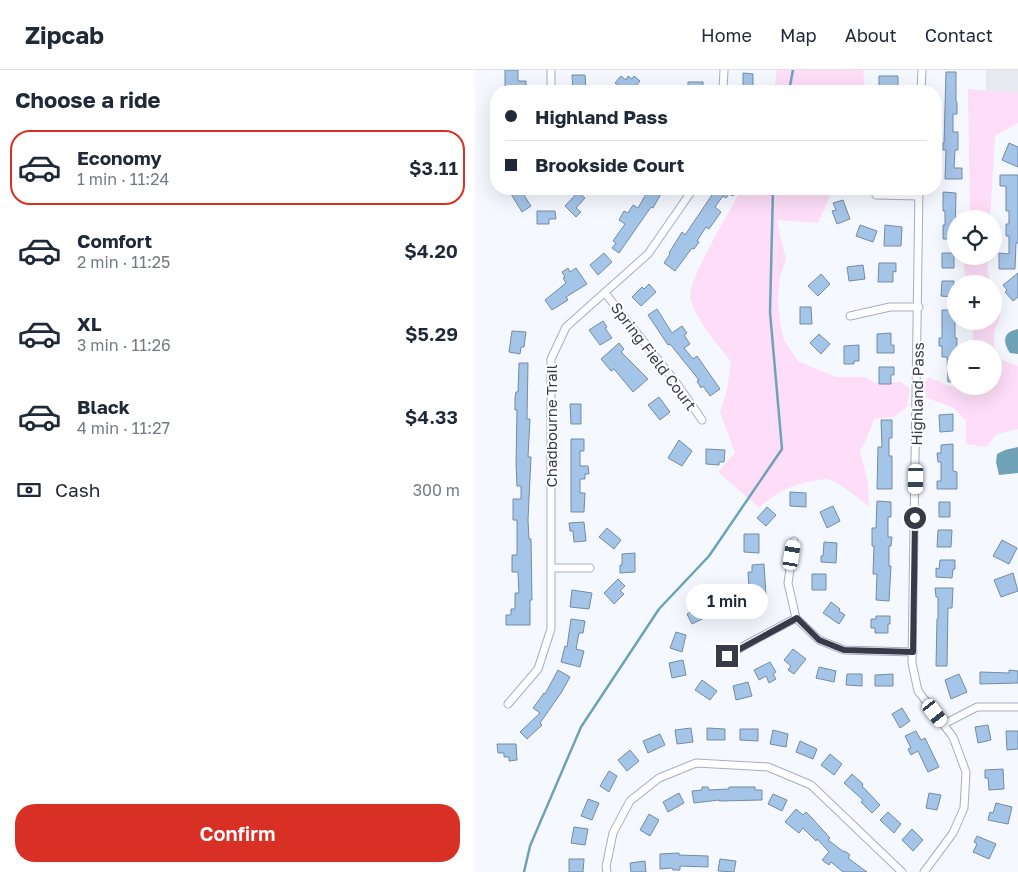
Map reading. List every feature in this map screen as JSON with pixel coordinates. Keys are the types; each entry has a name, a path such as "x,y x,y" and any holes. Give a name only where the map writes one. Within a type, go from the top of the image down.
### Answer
{"street":[{"path":"551,70 551,85"},
{"path":"723,85 724,70"},
{"path":"921,85 922,70"},
{"name":"Chadbourne Trail","path":"508,704 538,669 551,630 551,359 566,327 648,254 689,195"},
{"name":"Highland Pass","path":"919,195 919,307 912,662 918,691 953,737 967,772 964,808 953,833 924,872"},
{"name":"Spring Field Court","path":"605,293 675,380 702,420"},
{"path":"849,316 890,307 919,307"},
{"path":"794,541 788,584 797,618 819,640 844,650 913,652"},
{"path":"551,568 590,568"},
{"path":"727,656 797,618"},
{"path":"944,724 977,707 1018,707"},
{"path":"607,872 606,867 613,833 630,801 659,778 696,763 768,767 811,785 902,872"}],"shaded area":[{"path":"777,70 863,70 864,85 775,85"},
{"path":"986,70 1018,70 1018,106 986,106"},
{"path":"968,89 1018,93 1018,123 995,136 991,210 970,210"},
{"path":"739,195 830,195 818,223 777,220 786,259 780,276 778,299 780,323 784,340 798,361 836,377 865,377 875,383 901,382 910,389 907,407 894,417 874,419 860,451 868,483 869,506 843,487 826,479 806,482 791,487 771,498 759,508 718,472 735,453 720,412 727,390 731,362 701,322 692,305 690,296 696,275"},
{"path":"964,265 987,265 989,275 965,275"},
{"path":"973,330 995,330 994,340 973,340"},
{"path":"1002,360 1018,366 1018,429 997,434 986,447 966,444 966,421 954,408 927,398 923,387 928,377 947,385 947,395 1002,395"}],"water":[{"path":"1018,329 1018,354 1010,353 1005,338 1009,332"},
{"path":"1018,447 1018,473 999,475 996,462 997,454"}],"building":[{"path":"505,70 518,70 518,81 526,81 526,85 505,85"},
{"path":"946,72 956,72 957,114 953,114 953,132 958,132 958,150 955,150 954,168 962,168 962,179 945,179 946,150 943,150 943,143"},
{"path":"743,73 753,74 753,85 743,85"},
{"path":"572,75 585,75 586,85 573,85"},
{"path":"621,76 626,80 628,76 632,79 634,76 640,81 637,85 618,85 615,83"},
{"path":"879,76 898,76 898,85 879,85"},
{"path":"688,82 703,82 703,85 688,85"},
{"path":"1009,143 1018,147 1018,167 1002,160"},
{"path":"1000,175 1018,175 1018,243 1016,243 1015,269 999,269 999,265 1002,265 1002,253 1009,254 1009,236 1006,236 1006,224 1009,224 1009,211 1006,211 1006,186 1000,186"},
{"path":"943,192 956,193 956,210 947,210 947,239 943,239 945,211 943,211"},
{"path":"512,195 524,195 531,206 522,212"},
{"path":"575,195 582,195 585,198 576,208 581,212 576,217 565,206"},
{"path":"646,195 660,195 653,208 651,207 619,253 612,248 616,243 613,241 625,224 619,220 624,211 628,213 633,205 638,208"},
{"path":"712,195 728,195 726,198 723,196 715,207 721,212 709,229 706,227 697,241 699,242 694,249 692,248 675,271 664,263 682,232 685,235"},
{"path":"843,200 850,219 837,224 832,211 836,210 833,203"},
{"path":"537,211 555,211 556,219 549,219 549,224 537,224"},
{"path":"860,225 877,231 873,242 856,236"},
{"path":"885,225 902,227 901,246 884,246"},
{"path":"604,253 612,262 598,275 590,265"},
{"path":"942,253 947,253 947,265 954,265 954,268 942,268"},
{"path":"879,263 896,263 896,272 893,271 893,282 878,282"},
{"path":"863,265 865,279 849,281 847,267"},
{"path":"568,268 570,272 576,268 587,284 566,297 568,300 552,310 545,300 566,283 562,272"},
{"path":"1018,273 1018,297 1013,301 1005,292 1007,290 1003,285"},
{"path":"821,274 830,284 818,296 808,286"},
{"path":"942,281 947,281 947,296 941,296"},
{"path":"649,284 656,292 641,306 632,297 642,287 644,289"},
{"path":"800,307 811,307 812,324 800,324"},
{"path":"657,309 672,333 682,326 687,333 684,335 690,344 684,348 693,359 697,356 720,389 710,396 703,386 701,388 697,381 699,380 670,344 668,345 648,315"},
{"path":"942,310 947,310 947,330 955,330 955,338 957,338 957,340 947,340 947,357 942,357 942,346 939,346 939,338 942,338"},
{"path":"603,321 607,327 605,328 612,338 600,345 589,330"},
{"path":"512,331 526,332 524,347 521,347 520,354 509,352"},
{"path":"891,333 891,345 894,345 894,353 877,353 877,334"},
{"path":"819,334 830,344 821,354 810,343"},
{"path":"619,343 624,349 621,352 648,379 633,392 614,369 611,371 601,359"},
{"path":"859,345 859,361 854,361 854,364 844,364 844,346"},
{"path":"519,363 528,363 527,419 530,419 528,457 531,457 528,520 529,539 531,539 532,600 530,600 530,625 506,625 506,615 511,615 511,609 515,609 515,593 519,593 518,572 512,572 512,555 517,555 517,520 513,520 513,499 521,499 521,486 517,486 517,410 515,410"},
{"path":"879,367 894,367 894,375 891,375 891,384 879,384"},
{"path":"659,397 670,412 660,420 648,405"},
{"path":"570,404 581,404 581,424 571,424"},
{"path":"953,414 953,431 940,432 939,415"},
{"path":"881,420 892,420 889,456 892,456 892,489 877,489 878,447 882,447"},
{"path":"571,439 584,439 584,451 580,451 580,466 588,466 589,474 585,474 585,479 580,479 580,493 585,493 584,512 571,512"},
{"path":"679,440 692,451 682,466 668,458"},
{"path":"953,444 953,471 957,472 957,489 937,489 937,481 941,481 941,462 938,462 937,453 941,453 941,445"},
{"path":"706,449 725,450 724,462 719,462 719,465 706,464"},
{"path":"790,492 806,493 806,507 790,506"},
{"path":"877,501 891,502 891,517 888,517 888,537 892,537 891,546 889,546 889,566 891,566 889,601 876,600 877,574 873,574 874,546 872,546 872,528 876,528"},
{"path":"939,502 950,502 950,517 939,517"},
{"path":"833,506 840,521 827,528 820,512"},
{"path":"767,507 776,515 766,526 757,518"},
{"path":"584,522 586,541 574,542 573,531 570,531 569,523"},
{"path":"607,528 621,540 614,549 599,537"},
{"path":"938,530 952,530 951,547 937,547"},
{"path":"744,534 759,534 759,553 744,552"},
{"path":"1002,540 1017,548 1009,564 993,556"},
{"path":"824,542 837,543 836,563 821,562"},
{"path":"635,553 635,572 620,573 622,554"},
{"path":"940,560 955,560 952,578 936,577 936,568 939,569"},
{"path":"764,564 766,595 763,595 764,604 750,605 748,572 752,572 752,565"},
{"path":"1013,573 1018,591 1001,597 994,580"},
{"path":"812,574 826,574 826,590 812,590"},
{"path":"618,579 625,586 620,591 624,594 614,604 604,593"},
{"path":"935,588 953,588 952,608 948,608 947,666 936,666 938,597 936,597"},
{"path":"572,590 592,593 589,609 570,607"},
{"path":"733,602 736,614 726,617 719,618 717,612 692,624 687,614 703,605 705,610"},
{"path":"831,602 845,615 839,624 823,613"},
{"path":"876,616 890,616 888,633 875,633 875,628 871,628 871,619 876,619"},
{"path":"571,619 585,621 583,633 579,633 576,649 584,651 580,667 561,662 565,646 567,647"},
{"path":"676,632 686,635 682,652 670,648"},
{"path":"793,649 806,659 794,674 788,670 791,666 784,660"},
{"path":"683,660 686,675 672,678 669,663"},
{"path":"770,662 776,672 773,674 776,679 769,683 766,676 759,680 754,670"},
{"path":"819,667 836,671 834,682 816,678"},
{"path":"558,670 570,677 540,723 542,725 527,739 520,732 540,713 533,708 545,694"},
{"path":"1009,670 1018,671 1018,683 980,684 980,672 1009,673"},
{"path":"847,674 862,674 862,686 846,685"},
{"path":"893,674 893,686 875,686 875,675"},
{"path":"959,674 967,692 951,699 945,680"},
{"path":"702,680 717,691 710,700 695,690"},
{"path":"748,682 752,696 736,700 733,686"},
{"path":"902,708 910,721 900,728 892,714"},
{"path":"988,725 991,740 978,743 975,727"},
{"path":"691,728 693,742 677,744 675,730"},
{"path":"707,728 725,729 725,740 707,740"},
{"path":"740,729 758,729 758,741 740,740"},
{"path":"773,730 788,734 786,747 770,744"},
{"path":"916,731 921,740 925,738 939,767 928,772 918,751 911,755 908,749 911,748 905,736"},
{"path":"1006,731 1018,731 1018,749 1007,750"},
{"path":"660,734 665,745 648,753 643,741"},
{"path":"800,741 817,749 813,759 796,752"},
{"path":"497,744 516,744 517,760 509,761 509,757 504,757 504,753 498,753"},
{"path":"630,750 639,761 627,771 618,760"},
{"path":"830,754 842,764 834,775 821,765"},
{"path":"1003,769 1004,789 989,790 988,778 985,778 985,770"},
{"path":"609,771 617,776 609,792 600,786"},
{"path":"852,774 880,805 872,813 861,802 863,800 844,783"},
{"path":"702,787 708,787 709,790 729,789 729,787 755,787 755,790 762,790 762,800 719,800 694,803 692,791 702,790"},
{"path":"679,793 684,803 668,812 663,802"},
{"path":"929,793 941,795 937,810 926,808"},
{"path":"773,794 787,800 782,811 768,804"},
{"path":"588,799 599,803 592,820 581,816"},
{"path":"996,803 1012,807 1008,824 988,820 990,812 993,813"},
{"path":"796,809 803,815 806,812 830,838 828,840 850,855 848,858 867,872 843,872 831,862 829,865 822,860 829,852 817,839 816,841 803,828 799,833 785,822"},
{"path":"888,812 901,824 894,833 880,820"},
{"path":"649,814 659,820 650,836 640,830"},
{"path":"574,827 588,829 585,845 571,843"},
{"path":"912,829 923,840 913,851 902,840"},
{"path":"977,836 996,844 989,859 973,852 977,844 974,842"},
{"path":"679,853 679,855 708,856 708,867 680,866 680,870 673,870 672,868 660,869 660,854"},
{"path":"569,859 584,859 583,872 569,872"},
{"path":"720,859 736,861 734,872 718,871"},
{"path":"645,861 646,872 631,872 630,863"}],"waterway":[{"path":"790,85 793,70"},
{"path":"524,872 530,846 581,727 659,609 709,556 782,449 770,312 773,195"}],"route":[{"path":"727,656 797,618 819,640 844,650 913,652 915,518"}]}
